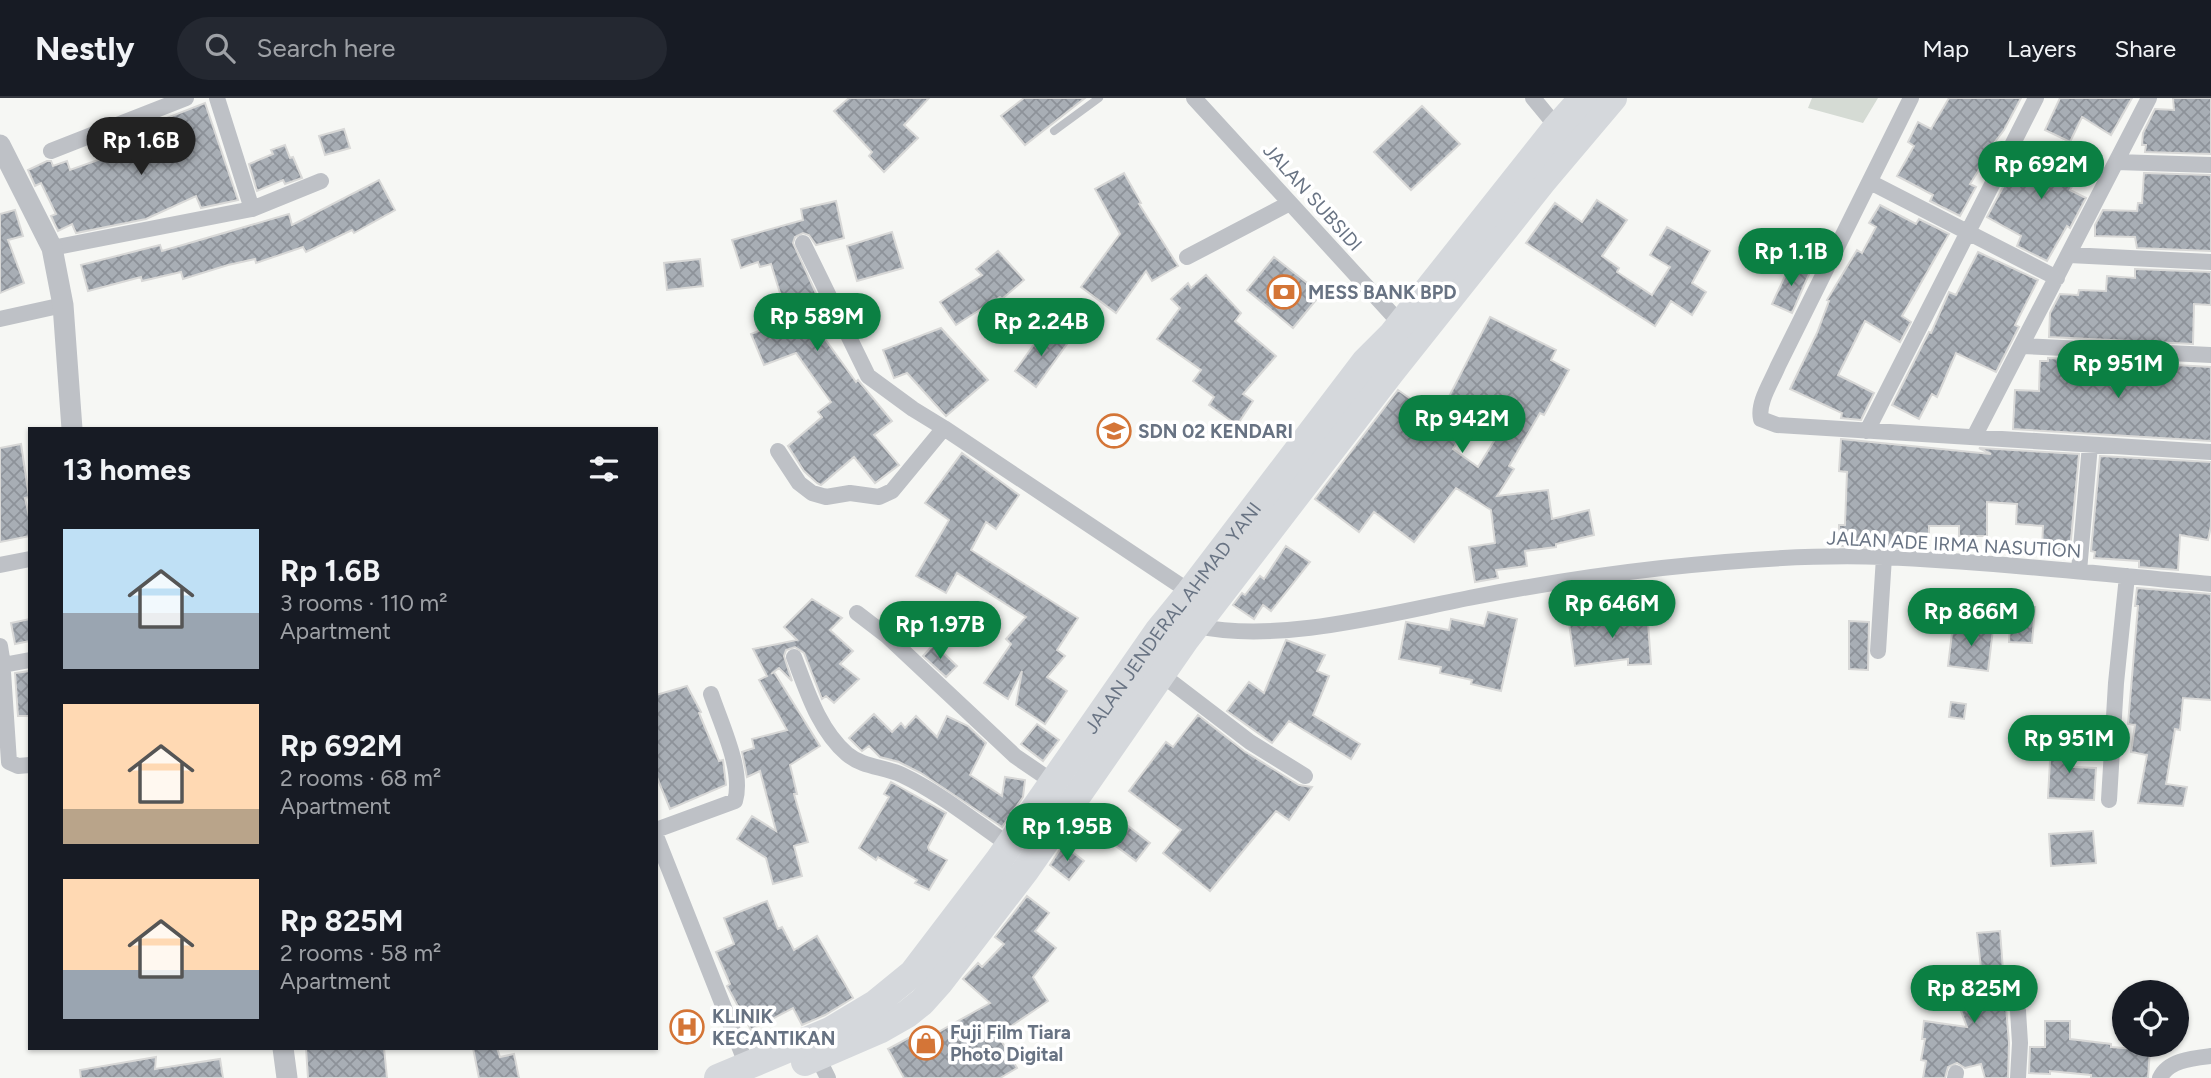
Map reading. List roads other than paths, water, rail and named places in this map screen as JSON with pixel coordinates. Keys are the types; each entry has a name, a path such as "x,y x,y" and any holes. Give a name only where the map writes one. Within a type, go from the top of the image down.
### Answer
{"highway":[{"name":"JALAN JENDERAL AHMAD YANI","path":"718,1078 823,1067 856,1042 907,1014 939,983 1025,871 1196,626 1391,372 1525,185 1565,135 1599,103"},
{"name":"JALAN JENDERAL AHMAD YANI","path":"757,1072 892,992 913,973 1009,845 1159,629 1365,362 1525,185"}],"street":[{"path":"51,151 186,98"},
{"path":"217,98 253,209"},
{"name":"JALAN SUBSIDI","path":"1195,98 1400,323"},
{"path":"1533,98 1565,135"},
{"path":"1911,98 1778,366 1759,412 1762,419 1777,425 2211,452"},
{"path":"1867,431 2036,98"},
{"path":"1974,437 2149,98"},
{"path":"0,145 52,248 63,305 72,427"},
{"path":"2116,162 2211,165"},
{"path":"52,248 253,209 321,181"},
{"path":"1870,182 2057,278"},
{"path":"1187,257 1290,204"},
{"path":"803,243 868,376 913,410 1190,592"},
{"path":"2069,255 2211,262"},
{"path":"0,318 63,305"},
{"path":"2022,346 2211,355"},
{"path":"778,451 799,483 812,492 825,497 850,493 879,497 892,491 944,428"},
{"path":"2079,571 2090,445"},
{"path":"1878,651 1884,557"},
{"name":"JALAN ADE IRMA NASUTION","path":"1196,626 1221,631 1302,628 1388,615 1586,577 1797,558 1884,557 2211,584"},
{"path":"0,565 28,559"},
{"path":"2109,800 2116,683 2127,576"},
{"path":"857,613 887,636 1015,756 1054,782"},
{"path":"0,646 9,762 18,766 28,765"},
{"path":"794,657 823,725 847,754 860,764 890,770 912,780 1009,845"},
{"path":"3,665 28,660"},
{"path":"1161,674 1241,736 1305,776"},
{"path":"658,829 735,801 738,790 735,767 711,694"},
{"path":"658,841 757,1072"},
{"path":"2009,978 2018,1011 2018,1078"},
{"path":"283,1050 287,1078"},
{"path":"2162,1076 2174,1064 2211,1055"}],"lane":[{"path":"1054,131 1099,98"}],"place":[{"name":"MESS BANK BPD","path":"1284,292"},
{"name":"SDN 02 KENDARI","path":"1114,431"},
{"name":"KLINIK KECANTIKAN","path":"687,1027"},
{"name":"Fuji Film Tiara Photo Digital","path":"926,1043"}]}
